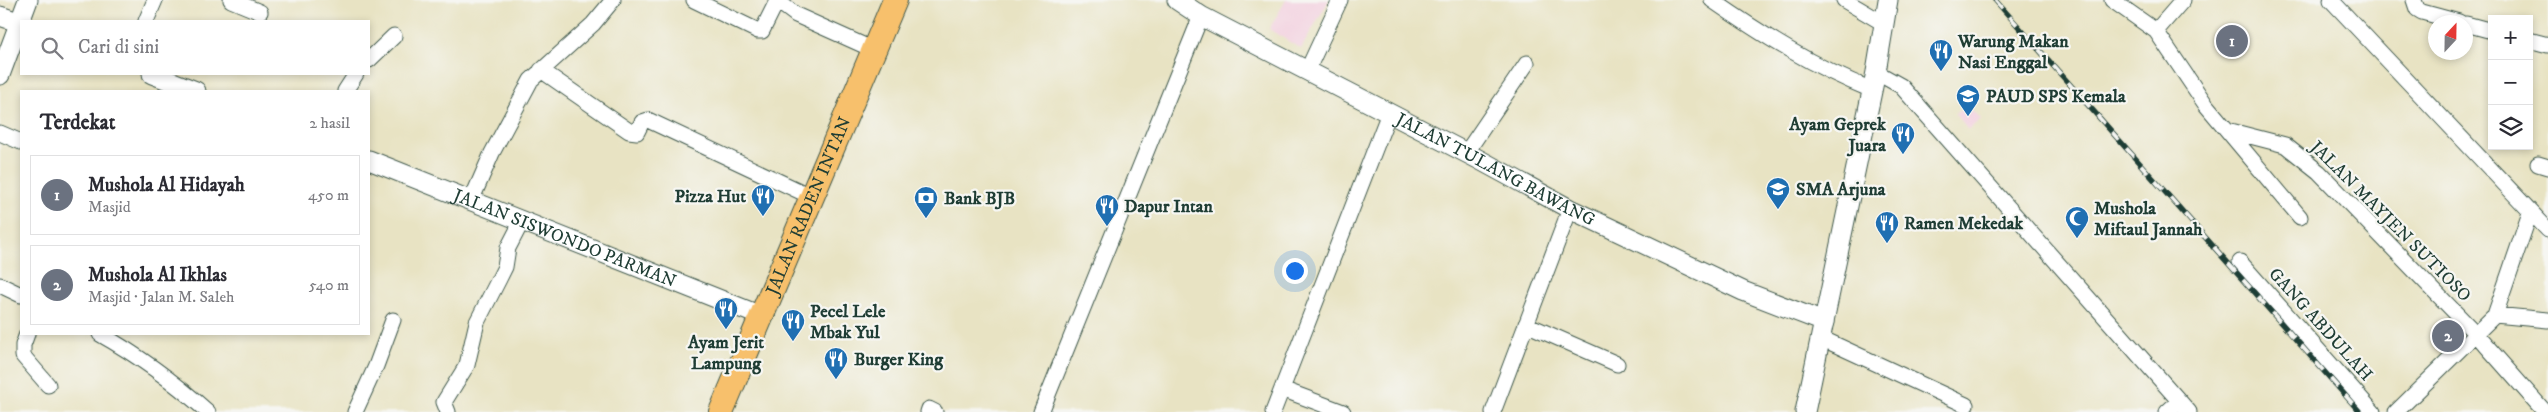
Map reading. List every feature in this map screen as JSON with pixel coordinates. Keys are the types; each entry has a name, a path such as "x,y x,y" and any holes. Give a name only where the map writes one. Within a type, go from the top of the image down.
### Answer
{"main road":[{"name":"JALAN RADEN INTAN","path":"720,412 895,0"}],"street":[{"path":"21,20 28,0"},
{"path":"146,20 155,0"},
{"path":"232,0 260,12"},
{"path":"471,201 492,153 531,80 593,24 613,0"},
{"path":"694,0 758,31 762,30 777,0 796,15 874,50"},
{"name":"JALAN TULANG BAWANG","path":"1177,0 1201,16 1466,152 1570,209 1823,330"},
{"path":"1308,71 1340,0"},
{"path":"1712,0 1791,53 1834,75 1901,86 2184,406 2167,412"},
{"path":"1844,0 1883,23"},
{"path":"1805,412 1874,81 1888,0"},
{"path":"2112,0 2156,31 2206,105 2300,217"},
{"path":"2156,31 2183,0"},
{"path":"2331,0 2548,230"},
{"path":"2415,2 2417,9 2429,15"},
{"path":"0,16 20,22 0,75"},
{"path":"1041,412 1201,16"},
{"path":"2473,26 2488,30"},
{"path":"370,59 394,36"},
{"path":"2533,41 2548,44"},
{"path":"1466,152 1527,64"},
{"path":"541,70 629,131 637,132 642,122 648,120 812,197"},
{"path":"155,75 193,90"},
{"path":"346,90 355,75"},
{"path":"1274,412 1389,113"},
{"name":"JALAN MAYJEN SUTIOSO","path":"2227,130 2286,145 2304,157 2476,334 2545,412"},
{"path":"0,133 20,142"},
{"name":"JALAN SISWONDO PARMAN","path":"370,160 761,316"},
{"path":"1493,412 1570,209"},
{"path":"2396,412 2495,315 2530,213"},
{"path":"448,412 444,402 467,365 478,322 499,279 508,248 522,221"},
{"name":"GANG ABDULAH","path":"2240,262 2373,412"},
{"path":"0,285 20,295"},
{"path":"2495,315 2548,320"},
{"path":"355,412 376,366 393,320"},
{"path":"1526,324 1617,364"},
{"path":"1823,330 1966,405"},
{"path":"27,335 23,346 23,356 48,385"},
{"path":"102,335 154,366 178,384 208,412"},
{"path":"1282,389 1343,412"},
{"path":"928,412 929,410 935,412"}],"shaded area":[{"path":"1286,0 1329,0 1301,49 1269,29"},
{"name":"PAUD SPS Kemala","path":"1967,105 1981,119 1968,130 1955,114"}],"railway":[{"path":"1995,0 2360,412"}],"place":[{"name":"Mushola Al Hidayah","path":"2232,41"},
{"name":"Warung Makan Nasi Enggal","path":"1941,72"},
{"name":"PAUD SPS Kemala","path":"1968,117"},
{"name":"Ayam Geprek Juara","path":"1903,155"},
{"name":"SMA Arjuna","path":"1778,210"},
{"name":"Pizza Hut","path":"763,217"},
{"name":"Bank BJB","path":"926,219"},
{"name":"Dapur Intan","path":"1107,227"},
{"name":"Mushola Miftaul Jannah","path":"2077,239"},
{"name":"Ramen Mekedak","path":"1887,244"},
{"name":"Ayam Jerit Lampung","path":"726,330"},
{"name":"Mushola Al Ikhlas","path":"2448,336"},
{"name":"Pecel Lele Mbak Yul","path":"793,342"},
{"name":"Burger King","path":"836,380"}]}
